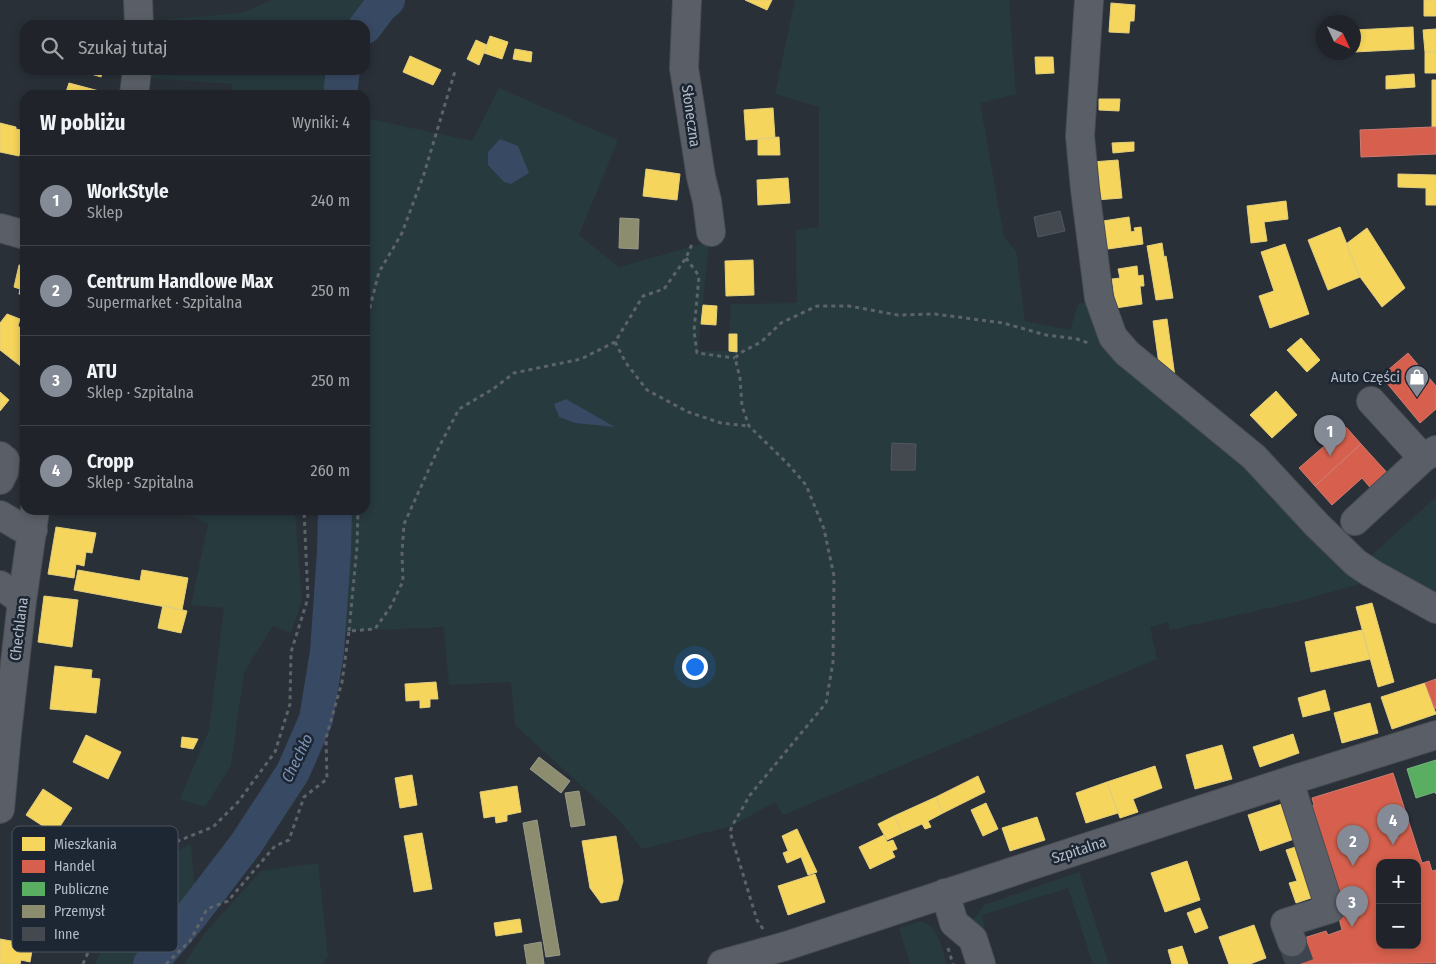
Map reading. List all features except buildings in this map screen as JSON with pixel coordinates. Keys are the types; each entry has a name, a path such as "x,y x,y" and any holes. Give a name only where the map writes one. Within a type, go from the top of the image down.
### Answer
{"street":[{"path":"138,0 139,20"},
{"name":"Słoneczna","path":"687,0 684,68 711,232"},
{"path":"1089,0 1080,136 1099,298 1113,337 1127,353 1254,457 1356,563 1436,609"},
{"path":"135,90 136,75"},
{"path":"0,228 20,234"},
{"path":"1355,521 1429,454 1371,401"},
{"path":"0,456 5,460 4,472 0,480"},
{"path":"0,515 22,528 34,520"},
{"name":"Chechlana","path":"0,809 3,731 34,520"},
{"path":"0,585 22,601"},
{"name":"Szpitalna","path":"722,964 781,947 1289,780 1436,735"},
{"path":"1289,780 1330,909 1286,923 1292,942"},
{"path":"945,893 954,923 973,939 981,964"}],"path":[{"path":"370,307 379,272 402,233 424,174 455,71"},
{"path":"349,631 375,629 391,606 403,581 404,524 439,447 459,409 493,389 514,373 581,359 615,342 643,296 664,289 686,258 699,276 694,330 697,353 735,358"},
{"path":"735,358 740,353 761,342 781,323 817,306 849,306 898,315 934,314 1003,323 1046,336 1077,339 1094,345"},
{"path":"615,342 626,363 647,390 688,412 721,423 749,426"},
{"path":"735,358 741,386 742,406 749,426 788,464 806,485 824,529 834,576 833,662 826,703 750,795 730,832 757,920 781,947"},
{"path":"178,841 213,828 238,802 275,752 290,704 291,652 308,598 304,515"},
{"path":"166,964 190,941 207,909 228,901 275,846 289,840 304,797 327,779 326,738 342,682 357,547 358,515"},
{"path":"83,964 88,952"}],"green space":[{"path":"272,0 377,0 361,20 156,20 242,13"},
{"path":"795,0 1009,0 1016,94 980,103 1004,237 1016,251 1025,321 1070,330 1079,302 1097,306 1364,574 1359,584 1300,601 1170,630 1168,622 1150,627 1157,659 783,815 775,802 732,826 642,849 619,820 515,725 511,682 449,685 444,627 353,631 336,634 344,515 370,515 370,119 472,141 499,88 618,140 579,235 619,267 709,242 698,351 728,351 731,304 797,303 796,230 819,227 819,107 775,94"},
{"path":"149,75 335,75 330,90 231,90 232,84 149,78"},
{"path":"1436,497 1436,602 1364,562"},
{"path":"190,515 295,515 302,600 291,633 273,626 244,672 231,766 205,807 180,799 209,730 224,608 191,605 208,524"},
{"path":"191,844 195,891 178,912 178,851"},
{"path":"318,863 328,956 323,964 184,964 205,933 261,871"},
{"path":"1079,872 1109,964 1093,964 1068,888 982,915 985,928 978,929 967,921 975,918 984,905"},
{"path":"921,921 936,933 947,964 910,964 899,928"},
{"path":"101,952 146,952 136,964 95,964"}],"water":[{"path":"500,139 518,146 529,173 511,184 504,182 488,165 488,152"},
{"path":"566,399 615,427 575,423 559,417 554,404"}],"waterway":[{"name":"Chechło","path":"370,20 388,0"},
{"name":"Chechło","path":"341,90 342,75"},
{"name":"Chechło","path":"178,931 246,844 293,772 316,719 327,652 335,515"},
{"name":"Chechło","path":"150,964 160,952"}],"tunnel":[{"path":"1292,942 1300,964"}],"place":[{"name":"Auto Części","path":"1417,398"},
{"name":"WorkStyle","path":"1330,456"},
{"name":"Cropp","path":"1393,845"},
{"name":"Centrum Handlowe Max","path":"1353,866"},
{"name":"ATU","path":"1352,927"}]}
